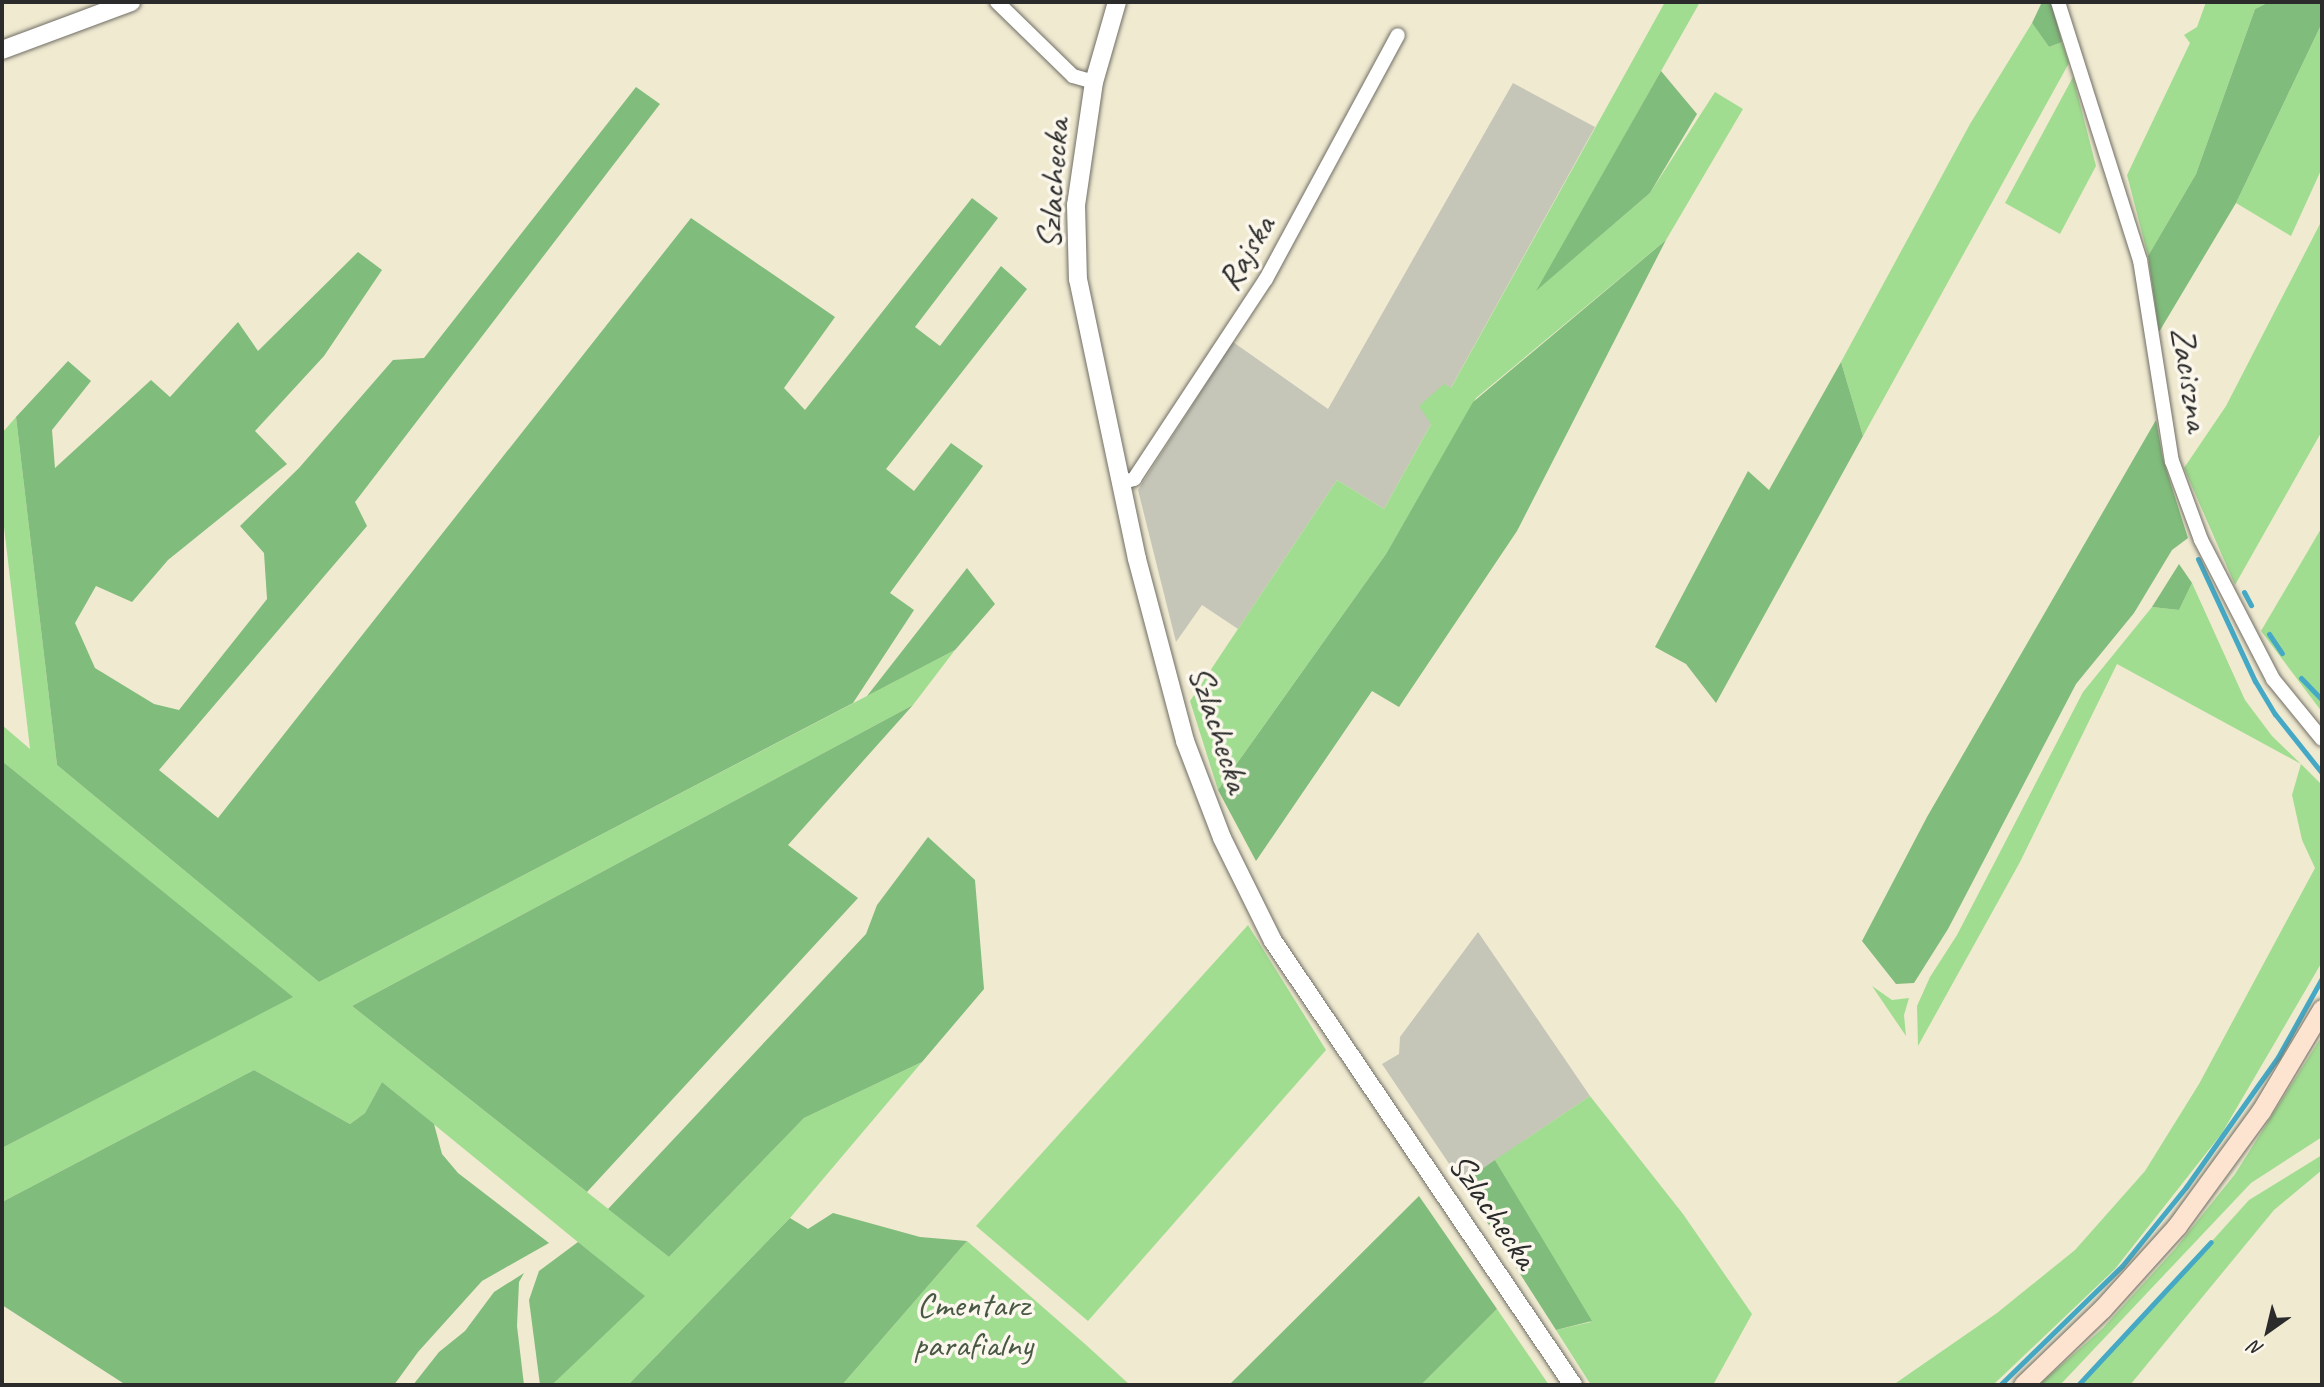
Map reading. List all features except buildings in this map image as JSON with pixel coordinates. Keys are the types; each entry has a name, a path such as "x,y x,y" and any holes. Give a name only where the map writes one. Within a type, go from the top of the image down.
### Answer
{"main road":[{"path":"2023,1385 2102,1310 2177,1226 2261,1111 2322,1009"}],"street":[{"path":"2,50 131,2"},
{"path":"997,2 1073,76 1094,82"},
{"name":"Szlachecka","path":"1117,2 1094,82 1076,205 1078,279 1120,483 1185,741 1244,885 1273,941 1573,1385"},
{"name":"Zaciszna","path":"2058,2 2140,260 2172,461 2201,540 2273,679 2322,739"},
{"name":"Rajska","path":"1120,483 1134,479 1266,279 1398,35"}],"shaded area":[{"path":"1513,83 1595,127 1384,509 1337,480 1238,629 1202,605 1176,642 1138,490 1233,342 1328,409"},
{"path":"1478,932 1590,1096 1462,1183 1382,1064 1399,1054 1400,1037"}],"green space":[{"path":"1665,2 1700,2 1538,289 1650,193 1715,92 1743,109 1666,240 1476,398 1386,554 1218,790 1190,701 1337,480 1384,509 1431,424 1419,406 1444,384 1451,388"},
{"path":"2042,2 2051,2 2062,42 2049,47 2032,23"},
{"path":"2206,2 2269,2 2255,9 2196,174 2148,256 2127,175 2190,43 2184,35 2197,27"},
{"path":"2269,2 2322,2 2322,23 2236,203 2159,332 2148,256 2196,174 2255,9"},
{"path":"2032,23 2049,47 2062,42 2069,63 1863,436 1841,362 1970,124"},
{"path":"2322,23 2322,168 2291,236 2236,203"},
{"path":"1661,71 1697,114 1650,193 1536,291"},
{"path":"2073,77 2096,166 2060,234 2005,203"},
{"path":"636,87 660,104 355,502 367,526 159,770 218,818 691,218 835,317 784,388 805,410 972,198 998,218 915,327 940,346 1001,266 1027,289 886,469 914,491 951,443 983,466 890,593 914,610 853,703 319,982 57,765 16,417 68,361 91,381 52,430 55,468 151,380 170,397 238,322 258,351 358,252 382,270 324,356 255,431 287,464 168,560 132,602 96,586 75,623 95,668 154,704 179,710 267,599 264,553 240,526 299,468 393,360 424,358"},
{"path":"2322,220 2322,431 2235,585 2184,468 2226,406"},
{"path":"1666,240 1517,531 1399,707 1372,691 1256,861 1218,790 1386,554 1473,402"},
{"path":"1841,362 1863,436 1716,703 1686,664 1655,647 1748,471 1769,490"},
{"path":"16,417 57,765 319,982 955,650 913,705 352,1006 669,1257 804,1118 922,1062 790,1218 628,1385 552,1385 644,1296 382,1082 365,1113 350,1124 254,1070 2,1202 2,1148 292,997 2,761 2,725 30,749 2,510 2,433"},
{"path":"2156,420 2163,459 2188,538 2172,550 2134,613 2076,684 1948,929 1914,983 1896,984 1862,941 1927,817"},
{"path":"2322,527 2322,712 2261,631"},
{"path":"2179,564 2192,583 2179,610 2152,607"},
{"path":"967,568 995,604 955,650 867,696"},
{"path":"2192,583 2245,700 2272,736 2301,764 2117,664 2020,862 1918,1046 1917,1006 1930,977 1957,935 2083,692 2152,607 2179,610"},
{"path":"913,705 788,845 858,898 587,1192 352,1006"},
{"path":"2,761 293,997 2,1148"},
{"path":"2301,764 2322,785 2322,962 2222,1133 2115,1269 1993,1385 1893,1385 1997,1313 2075,1250 2145,1171 2199,1084 2315,868 2302,840 2292,795"},
{"path":"928,837 975,880 984,989 922,1062 804,1118 669,1257 608,1209 866,934 877,905"},
{"path":"1248,925 1326,1050 1088,1321 976,1226"},
{"path":"1872,986 1892,1000 1909,998 1904,1015 1906,1036"},
{"path":"2322,1036 2322,1137 2251,1183 2060,1385 2039,1385 2103,1328 2175,1249 2235,1174"},
{"path":"254,1070 350,1124 365,1113 382,1082 434,1124 442,1154 458,1173 549,1243 482,1281 418,1352 394,1385 126,1385 2,1305 2,1202"},
{"path":"1590,1096 1683,1214 1752,1314 1713,1385 1591,1385 1556,1330 1591,1322 1495,1160"},
{"path":"2322,1155 2322,1170 2274,1210 2130,1385 2082,1385 2249,1200"},
{"path":"1495,1160 1592,1321 1556,1330 1462,1183"},
{"path":"1419,1196 1497,1309 1421,1385 1229,1385"},
{"path":"833,1213 920,1237 967,1241 842,1385 628,1385 790,1218 808,1229"},
{"name":"Cmentarz parafialny","path":"967,1241 1085,1344 1130,1385 842,1385"},
{"path":"578,1242 645,1296 552,1385 540,1385 529,1300 539,1271"},
{"path":"524,1273 519,1282 517,1326 524,1385 413,1385 439,1352 465,1331 494,1292"},
{"path":"1497,1309 1549,1385 1421,1385"}],"waterway":[{"path":"2198,559 2255,681 2275,714 2322,773"},
{"path":"2244,592 2251,605"},
{"path":"2269,634 2282,653"},
{"path":"2301,678 2322,700"},
{"path":"2000,1385 2122,1266 2186,1187 2278,1057 2322,978"},
{"path":"2078,1385 2211,1242"}]}
